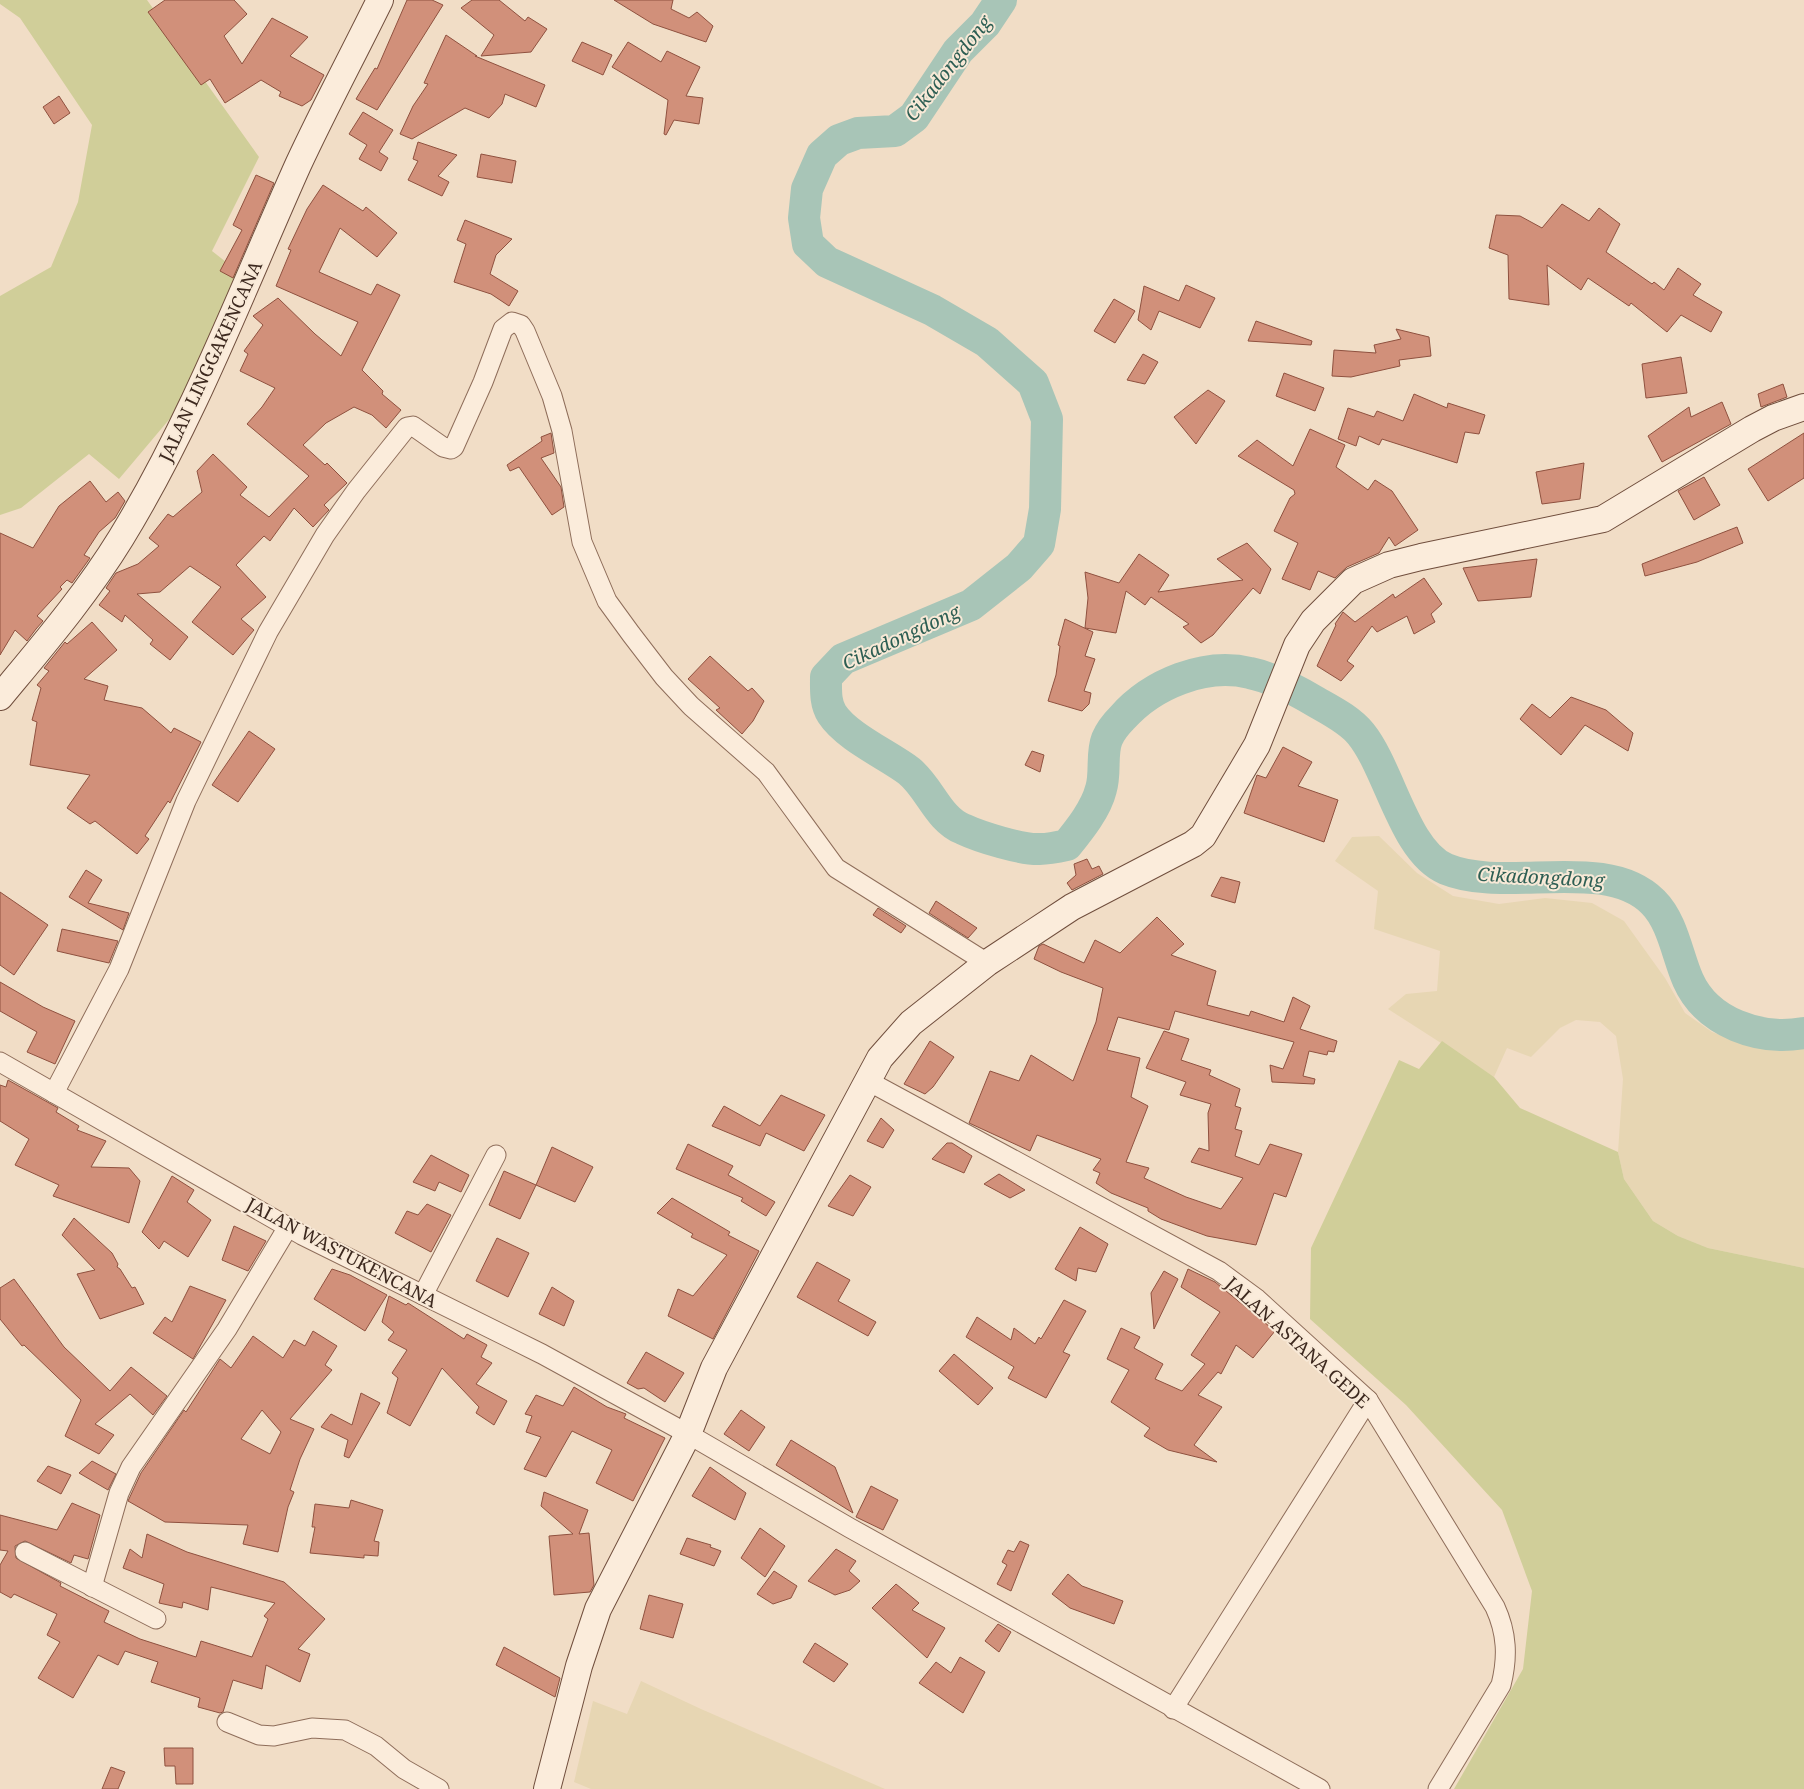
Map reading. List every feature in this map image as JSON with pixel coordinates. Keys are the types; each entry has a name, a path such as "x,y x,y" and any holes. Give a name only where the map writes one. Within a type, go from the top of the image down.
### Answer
{"street":[{"name":"JALAN LINGGAKENCANA","path":"0,696 79,601 121,538 155,480 224,335 299,164 380,0"},
{"path":"54,1093 112,983 186,801 268,632 292,588 356,491 407,426 413,426 443,447 451,449 454,447 483,382 503,329 512,322 521,325 525,331 552,396 562,431 582,542 607,601 631,634 664,677 691,706 766,772 836,868 987,963"},
{"path":"548,1789 579,1666 598,1609 688,1434 714,1368 868,1081 891,1043 911,1023 987,963 1060,914 1193,844 1203,836 1248,764 1267,724 1297,645 1313,621 1353,581 1372,571 1447,551 1603,519 1752,429 1773,418 1804,407"},
{"name":"JALAN WASTUKENCANA","path":"0,1062 288,1227 542,1354 688,1434 850,1528 1320,1789"},
{"name":"JALAN ASTANA GEDE","path":"868,1081 1219,1271 1257,1299 1368,1400 1494,1607 1501,1622 1506,1642 1506,1666 1501,1685 1438,1789"},
{"path":"423,1295 496,1155"},
{"path":"92,1587 119,1493 131,1467 227,1329 288,1227"},
{"path":"1173,1709 1368,1400"},
{"path":"25,1552 156,1619"},
{"path":"227,1722 259,1735 274,1736 312,1728 345,1730 376,1746 404,1768 439,1789"}],"shaded area":[{"path":"0,0 147,0 259,157 212,251 240,273 199,384 119,479 89,454 21,508 0,515 0,296 51,267 78,202 92,125 20,18 0,4"},
{"path":"1379,836 1417,873 1453,896 1499,904 1545,898 1592,903 1624,921 1665,978 1685,1013 1712,1032 1747,1045 1804,1046 1804,1268 1708,1248 1678,1236 1653,1221 1624,1179 1618,1152 1623,1079 1616,1036 1600,1022 1576,1020 1560,1028 1531,1057 1507,1048 1494,1077 1388,1009 1406,994 1437,991 1440,951 1374,929 1378,891 1335,861 1352,837"},
{"path":"1442,1041 1494,1077 1520,1108 1618,1152 1624,1179 1653,1221 1678,1236 1708,1248 1804,1268 1804,1789 1454,1789 1523,1669 1532,1591 1502,1510 1406,1405 1310,1319 1311,1248 1399,1060 1419,1069"},
{"path":"641,1681 885,1789 591,1789 574,1782 593,1701 627,1714"}],"building":[{"path":"165,0 234,0 247,14 224,36 242,64 272,18 308,37 290,56 324,75 311,100 302,106 279,96 281,92 261,80 225,103 210,79 201,85 148,12"},
{"path":"407,0 432,0 443,5 377,110 356,99 375,68 377,69"},
{"path":"472,0 499,0 525,21 528,17 547,29 531,52 481,56 494,35 461,8"},
{"path":"614,0 673,0 671,9 689,18 697,12 713,26 706,42 653,24"},
{"path":"446,35 477,56 475,56 545,85 536,107 505,94 502,104 489,118 465,108 412,139 400,134 413,106 428,84 424,83"},
{"path":"582,42 612,55 603,75 572,61"},
{"path":"628,42 661,62 667,51 700,67 686,96 703,98 699,124 674,120 666,135 664,134 668,100 612,67"},
{"path":"59,96 70,113 54,124 43,107"},
{"path":"363,112 393,130 379,152 388,158 381,171 359,159 367,145 349,134"},
{"path":"418,142 457,155 438,176 449,182 442,196 408,180 418,161 413,159"},
{"path":"481,154 516,161 512,183 477,177"},
{"path":"256,175 274,183 233,278 220,271 242,230 233,225"},
{"path":"323,185 363,211 366,207 397,233 377,257 340,228 319,272 371,295 377,284 400,295 362,370 383,391 382,394 401,410 386,428 372,415 354,407 326,423 303,445 325,465 327,463 347,483 324,505 329,510 313,527 294,508 270,541 264,536 236,565 266,597 241,619 254,630 233,655 192,622 221,587 190,566 160,592 137,594 188,637 170,660 150,644 153,640 125,615 122,622 99,605 110,591 106,588 116,573 138,564 159,546 149,538 168,514 173,517 202,492 197,471 213,454 247,487 240,495 269,517 309,476 247,424 275,388 240,371 248,354 244,351 263,325 253,316 278,298 341,356 358,322 276,286 291,250 288,249 307,209"},
{"path":"1562,204 1589,221 1599,208 1620,224 1606,252 1652,284 1654,282 1664,290 1678,268 1701,284 1693,295 1722,312 1711,332 1681,315 1667,332 1631,303 1629,306 1588,278 1581,290 1547,265 1549,305 1509,299 1508,255 1489,248 1496,215 1520,216 1542,228"},
{"path":"465,220 512,239 496,255 490,274 518,291 509,306 491,294 454,282 466,244 457,240"},
{"path":"1186,285 1215,298 1200,328 1159,311 1151,330 1138,320 1144,286 1179,301"},
{"path":"1114,299 1135,311 1115,343 1094,331"},
{"path":"1256,321 1312,341 1311,345 1248,341"},
{"path":"1396,329 1429,337 1431,356 1399,360 1400,366 1351,377 1332,376 1334,350 1376,353 1374,345 1401,339"},
{"path":"1143,354 1158,362 1145,384 1127,380"},
{"path":"1681,357 1687,393 1646,398 1642,364"},
{"path":"1284,373 1324,388 1315,411 1276,396"},
{"path":"1783,384 1787,397 1761,407 1758,394"},
{"path":"1208,390 1225,401 1196,444 1174,417"},
{"path":"1414,394 1447,408 1448,403 1485,415 1479,434 1465,432 1457,463 1382,439 1379,445 1359,436 1356,446 1338,439 1348,408 1374,417 1377,411 1403,421"},
{"path":"1722,402 1731,424 1662,462 1648,436 1689,407 1691,417"},
{"path":"1310,429 1345,445 1336,467 1368,490 1375,480 1392,491 1418,530 1395,546 1389,537 1379,553 1347,567 1335,578 1318,571 1310,590 1282,579 1298,543 1274,531 1290,498 1295,494 1294,490 1238,456 1257,440 1293,466"},
{"path":"551,433 554,453 541,458 561,487 564,507 552,515 519,467 510,471 507,465 542,441 541,437"},
{"path":"1804,433 1804,478 1768,501 1748,469"},
{"path":"1584,463 1580,499 1542,504 1536,472"},
{"path":"1704,477 1720,505 1694,520 1678,491"},
{"path":"90,481 106,502 118,492 125,501 115,518 99,532 84,555 90,558 72,583 67,580 60,587 62,589 37,616 43,621 27,641 15,630 0,655 0,533 33,548 59,506"},
{"path":"1737,527 1743,543 1697,562 1645,576 1642,564"},
{"path":"1247,543 1271,569 1260,594 1253,588 1213,635 1201,643 1183,627 1189,624 1151,597 1145,605 1126,591 1116,633 1085,628 1088,598 1085,572 1119,583 1139,554 1169,575 1158,592 1243,580 1217,559"},
{"path":"1537,559 1531,597 1478,601 1463,568"},
{"path":"1424,578 1442,604 1431,614 1435,622 1414,634 1407,616 1377,632 1372,626 1347,661 1354,666 1341,681 1317,666 1335,624 1343,612 1355,622 1393,594 1395,598"},
{"path":"1065,619 1093,632 1085,656 1095,659 1084,691 1091,693 1089,704 1082,711 1048,701 1056,675 1060,646 1058,645"},
{"path":"92,622 117,650 84,679 108,686 104,700 142,708 171,733 174,728 201,742 170,803 168,801 145,836 149,839 137,854 95,821 90,824 67,808 90,775 30,765 37,722 32,720 41,688 37,685 49,671 44,668 65,642 67,644"},
{"path":"710,656 748,691 752,688 764,701 753,721 742,734 716,710 720,708 688,679"},
{"path":"1571,697 1606,710 1633,733 1628,751 1585,725 1561,755 1520,719 1532,704 1550,718"},
{"path":"249,731 275,749 238,802 212,785"},
{"path":"1283,747 1312,762 1298,786 1338,800 1324,842 1244,813 1257,775 1266,778"},
{"path":"1032,751 1044,755 1040,772 1025,765"},
{"path":"1087,859 1092,869 1099,866 1103,874 1072,890 1067,883 1076,875 1074,864"},
{"path":"86,870 102,880 88,903 129,913 123,930 69,897"},
{"path":"1221,877 1240,882 1235,903 1211,896"},
{"path":"0,892 48,925 14,975 0,965"},
{"path":"936,901 977,928 968,938 929,913"},
{"path":"878,908 906,926 901,933 873,915"},
{"path":"1157,917 1184,944 1171,955 1216,971 1207,1005 1249,1016 1251,1011 1284,1022 1293,997 1310,1006 1300,1029 1337,1041 1334,1052 1328,1051 1327,1055 1309,1051 1303,1076 1315,1079 1314,1084 1272,1082 1270,1065 1283,1069 1294,1042 1175,1011 1169,1030 1118,1017 1107,1050 1140,1058 1131,1097 1148,1106 1126,1162 1149,1168 1144,1178 1186,1197 1221,1209 1243,1178 1191,1162 1199,1148 1209,1151 1208,1113 1211,1104 1180,1095 1186,1082 1146,1068 1164,1031 1189,1039 1181,1060 1211,1070 1209,1075 1240,1089 1235,1106 1241,1108 1235,1129 1242,1131 1235,1156 1259,1165 1270,1144 1302,1154 1286,1197 1274,1193 1256,1245 1207,1236 1161,1219 1148,1211 1148,1208 1111,1193 1096,1183 1100,1173 1093,1170 1101,1159 1037,1135 1030,1151 969,1123 990,1071 1019,1081 1031,1055 1073,1081 1096,1022 1103,988 1061,972 1034,959 1039,946 1043,944 1084,963 1095,940 1120,953"},
{"path":"62,929 118,941 109,963 57,951"},
{"path":"0,982 43,1007 75,1021 55,1064 27,1052 37,1032 0,1011"},
{"path":"930,1041 954,1057 933,1087 925,1094 904,1084"},
{"path":"8,1080 58,1108 56,1112 79,1126 77,1130 106,1141 91,1167 129,1168 140,1181 129,1223 53,1196 59,1185 15,1165 29,1139 0,1121 0,1085 6,1087"},
{"path":"781,1095 825,1115 804,1151 766,1133 760,1146 712,1126 724,1106 760,1126"},
{"path":"881,1118 894,1130 883,1148 867,1141"},
{"path":"947,1143 952,1143 972,1156 964,1173 932,1159"},
{"path":"688,1144 733,1166 728,1175 775,1202 766,1216 741,1201 743,1198 676,1169"},
{"path":"552,1147 593,1167 575,1202 536,1185"},
{"path":"431,1155 469,1175 461,1192 439,1182 435,1191 413,1182"},
{"path":"504,1171 536,1185 520,1219 489,1205"},
{"path":"999,1174 1025,1190 1010,1198 984,1184"},
{"path":"850,1175 871,1187 853,1216 828,1206"},
{"path":"172,1176 194,1190 187,1202 211,1220 188,1257 164,1241 159,1249 142,1232"},
{"path":"672,1198 730,1232 728,1235 759,1251 713,1339 668,1316 678,1289 693,1296 727,1255 691,1237 693,1234 657,1213"},
{"path":"427,1204 451,1215 431,1252 395,1233 407,1211 418,1215"},
{"path":"74,1218 112,1253 118,1264 117,1267 132,1288 135,1287 144,1304 100,1319 77,1274 95,1270 62,1235"},
{"path":"234,1226 266,1241 248,1271 222,1260"},
{"path":"1080,1227 1108,1244 1096,1272 1078,1268 1076,1281 1055,1269"},
{"path":"497,1238 529,1253 508,1297 476,1281"},
{"path":"817,1262 850,1280 838,1301 876,1322 868,1336 797,1297"},
{"path":"332,1269 350,1275 387,1295 365,1331 314,1299"},
{"path":"1188,1269 1215,1282 1275,1331 1253,1358 1236,1345 1221,1374 1218,1372 1198,1395 1222,1407 1194,1445 1217,1462 1168,1450 1144,1436 1150,1428 1111,1402 1129,1370 1107,1359 1121,1328 1140,1337 1134,1348 1163,1364 1155,1379 1182,1391 1205,1364 1191,1355 1220,1312 1181,1287"},
{"path":"1164,1271 1178,1279 1154,1329 1151,1293"},
{"path":"14,1279 64,1347 110,1391 131,1367 167,1396 153,1415 130,1394 95,1424 114,1435 99,1454 65,1436 81,1400 24,1345 22,1346 0,1319 0,1288"},
{"path":"190,1286 226,1300 193,1359 153,1333 165,1317 172,1322"},
{"path":"552,1287 574,1301 564,1326 539,1314"},
{"path":"389,1296 406,1305 408,1303 464,1339 467,1334 487,1345 481,1357 492,1363 476,1384 507,1401 494,1425 476,1413 479,1407 442,1368 410,1426 387,1413 398,1378 392,1373 407,1350 388,1340 394,1332 382,1322"},
{"path":"1064,1300 1086,1311 1063,1352 1070,1355 1046,1398 1008,1378 1014,1367 966,1337 977,1317 1011,1340 1014,1328 1035,1344 1039,1337 1041,1339"},
{"path":"313,1331 337,1346 325,1365 332,1370 290,1419 314,1429 300,1459 290,1490 294,1492 288,1507 278,1552 243,1544 248,1525 165,1522 128,1501 141,1473 184,1410 186,1412 220,1359 231,1368 253,1336 283,1358 294,1340 305,1346","holes":["262,1410 281,1432 270,1454 241,1439"]},
{"path":"646,1352 684,1373 665,1402 644,1388 638,1389 627,1383"},
{"path":"954,1354 993,1388 978,1405 939,1371"},
{"path":"574,1387 607,1407 626,1414 624,1418 665,1438 633,1501 596,1483 612,1450 572,1431 546,1477 524,1469 541,1437 526,1432 532,1416 525,1414 536,1395 563,1406"},
{"path":"361,1393 380,1403 349,1458 344,1456 348,1440 321,1427 331,1414 352,1425"},
{"path":"741,1410 765,1427 749,1451 724,1434"},
{"path":"791,1440 835,1467 853,1513 776,1465"},
{"path":"92,1461 116,1474 108,1490 79,1473"},
{"path":"48,1466 71,1475 61,1494 37,1481"},
{"path":"710,1467 746,1493 735,1520 692,1496"},
{"path":"871,1486 898,1500 883,1530 856,1517"},
{"path":"544,1492 588,1510 579,1534 589,1533 594,1585 590,1592 554,1595 549,1536 573,1534 541,1506"},
{"path":"351,1500 383,1510 374,1541 379,1542 378,1556 364,1555 364,1558 310,1553 315,1527 312,1527 315,1504 349,1508"},
{"path":"72,1503 100,1515 88,1559 74,1555 71,1563 25,1541 15,1546 16,1558 61,1583 60,1586 109,1611 104,1622 140,1639 196,1657 201,1641 252,1657 268,1619 264,1616 275,1603 211,1587 208,1610 183,1602 182,1608 159,1603 164,1584 123,1568 130,1549 142,1558 147,1534 187,1552 284,1582 325,1619 298,1649 310,1654 300,1682 266,1665 262,1689 233,1680 223,1712 220,1713 198,1707 200,1698 151,1682 158,1662 125,1651 118,1665 98,1655 73,1698 38,1678 60,1642 47,1635 57,1614 14,1594 11,1598 0,1592 0,1565 8,1551 0,1550 0,1515 57,1530"},
{"path":"760,1528 785,1546 765,1577 741,1558"},
{"path":"687,1538 711,1545 710,1547 721,1551 714,1566 680,1554"},
{"path":"1020,1541 1029,1545 1011,1591 997,1584 1007,1565 1002,1562 1008,1550 1014,1552"},
{"path":"836,1549 856,1561 849,1571 860,1581 850,1590 835,1595 808,1581"},
{"path":"774,1571 797,1586 791,1598 773,1604 757,1594"},
{"path":"1068,1574 1082,1586 1123,1601 1114,1624 1070,1608 1052,1594"},
{"path":"896,1584 919,1603 912,1610 945,1628 927,1658 872,1608"},
{"path":"649,1595 683,1604 673,1638 640,1629"},
{"path":"998,1624 1011,1632 999,1652 985,1641"},
{"path":"815,1643 848,1664 834,1682 803,1662"},
{"path":"504,1647 560,1678 555,1697 496,1665"},
{"path":"960,1657 985,1672 963,1713 919,1683 936,1662 951,1673"},
{"path":"164,1748 193,1748 193,1784 176,1784 175,1766 165,1766"},
{"path":"111,1767 125,1772 118,1789 102,1789"}],"waterway":[{"name":"Cikadongdong","path":"1001,0 985,24 958,51 914,117 895,131 858,133 839,140 822,155 807,189 804,218 808,244 827,262 932,310 987,342 1033,383 1047,419 1045,509 1039,544 1019,567 971,605 843,659 826,677 827,701 832,714 857,738 909,771 923,786 940,811 954,824 970,832 1001,842 1032,849 1047,849 1067,845 1082,826 1099,796 1107,739 1118,722 1148,695 1164,686 1198,673 1233,670 1267,678 1284,685 1340,716 1361,734 1381,768 1408,828 1431,860 1446,869 1470,876 1497,878 1582,877 1609,880 1633,888 1653,902 1660,910 1670,929 1688,980 1708,1008 1721,1018 1753,1031 1787,1035 1804,1033"}]}
